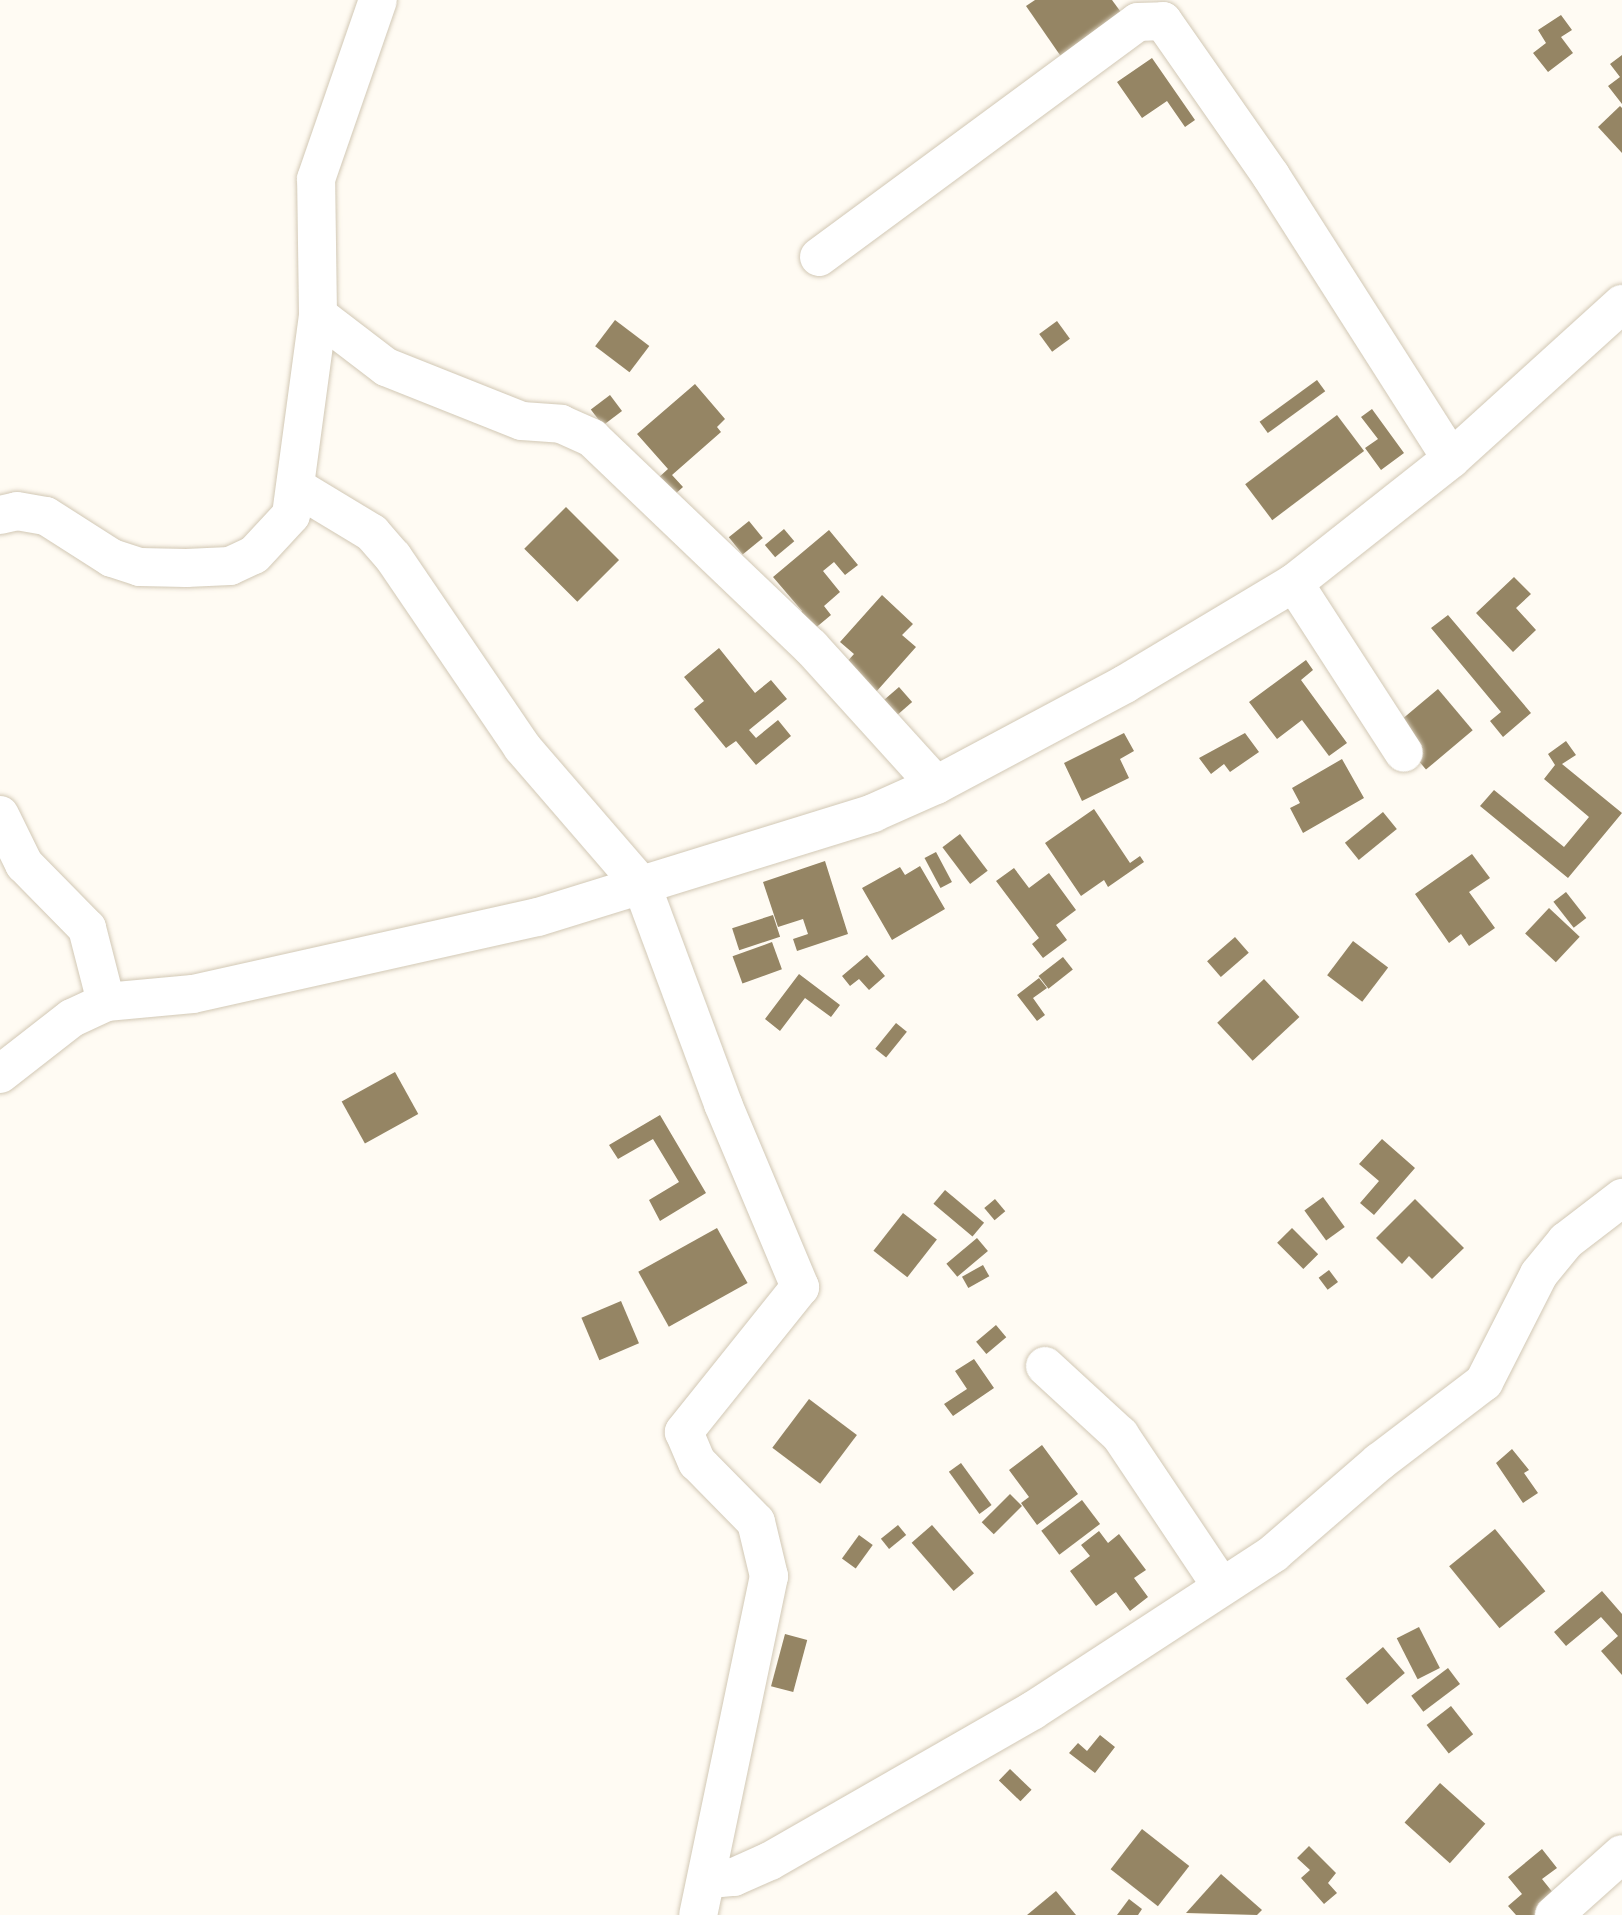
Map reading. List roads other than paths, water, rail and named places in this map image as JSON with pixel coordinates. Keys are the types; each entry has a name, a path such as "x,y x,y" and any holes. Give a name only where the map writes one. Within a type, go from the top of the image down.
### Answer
{"street":[{"path":"0,515 18,511 46,516 112,558 139,566 230,566 254,555 291,515 318,315 316,179 378,0"},
{"path":"819,257 1139,22 1163,21 1258,157 1451,459"},
{"path":"0,1074 72,1018 106,1002 193,994 342,964 642,886 873,813 936,785 1125,684 1294,583 1451,459 1622,304"},
{"path":"318,315 386,367 522,421 561,424 592,439 811,647 936,785"},
{"path":"296,486 372,533 393,557 522,747 642,886 723,1104 800,1287 684,1432 697,1462 756,1522 769,1576 710,1879 698,1915"},
{"path":"1294,583 1404,752"},
{"path":"0,815 24,864 87,928 106,1002"},
{"path":"710,1879 734,1877 800,1844 1032,1711 1274,1553 1379,1462 1484,1382 1539,1275 1566,1241 1622,1198"},
{"path":"1045,1366 1121,1435 1221,1586"},
{"path":"1565,1911 1622,1854"}]}
